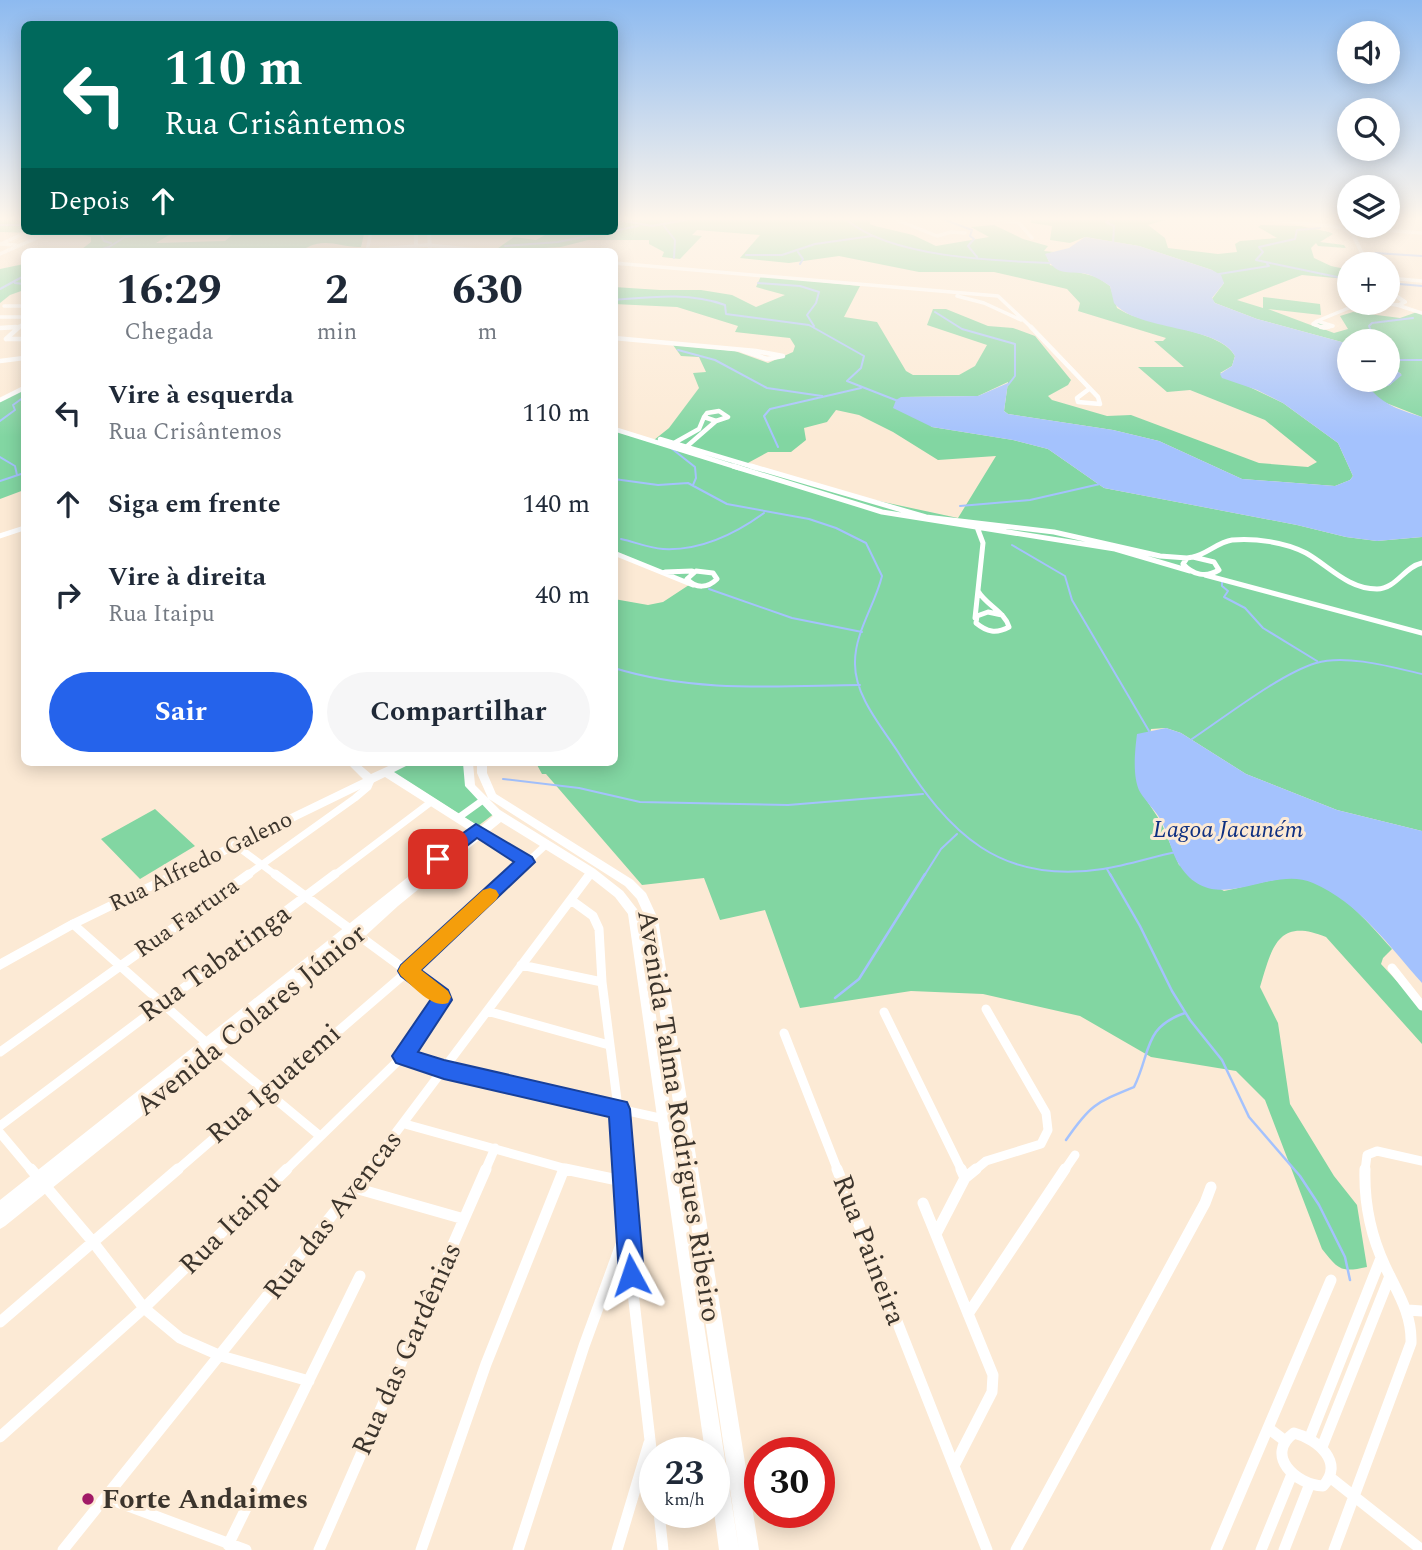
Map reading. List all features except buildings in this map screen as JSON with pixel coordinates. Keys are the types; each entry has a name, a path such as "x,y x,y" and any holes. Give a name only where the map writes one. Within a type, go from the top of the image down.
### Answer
{"street":[{"path":"938,292 984,303 1000,304 1006,301"},
{"path":"954,292 989,296 1006,301 1089,388 1100,404 1078,402 1077,398 1089,388"},
{"path":"989,296 979,298 1027,324"},
{"path":"1400,298 1422,312"},
{"path":"1400,304 1405,302"},
{"path":"4,306 21,306"},
{"path":"1400,306 1422,312"},
{"path":"1329,317 1332,324 1317,321 1337,314"},
{"path":"0,317 21,317"},
{"path":"0,328 21,326"},
{"path":"21,328 6,339 21,339"},
{"path":"618,338 741,350 783,356 767,359 741,350"},
{"path":"0,361 21,358"},
{"path":"0,400 21,390"},
{"path":"666,446 699,429 705,414 713,411 728,415 726,419 716,421 704,417"},
{"path":"685,449 716,421"},
{"path":"618,428 674,443 685,449 882,512 978,530 995,528 1054,532 1160,556 1208,559 1252,588"},
{"path":"618,428 666,446 685,449 906,512 1057,538 1422,633"},
{"path":"974,523 983,543 975,619 979,627 1000,632 1009,627 1010,623 987,605 978,591"},
{"path":"983,543 995,528"},
{"path":"0,536 21,529"},
{"path":"1190,571 1183,564 1190,557 1236,540 1290,547 1303,552 1347,582 1372,589 1393,584 1410,565 1422,563"},
{"path":"1217,548 1214,559 1219,568"},
{"path":"618,555 693,585 705,586 717,579 708,571 660,571"},
{"path":"1205,575 1217,573 1219,568"},
{"path":"693,585 687,579 696,571"},
{"path":"975,619 982,613 1002,615"},
{"path":"355,766 371,780"},
{"name":"Rua Alfredo Galeno","path":"0,965 73,924 399,766"},
{"name":"Avenida Talma Rodrigues Ribeiro","path":"468,766 468,782 499,815 591,872 619,894 634,913 729,1550"},
{"name":"Avenida Talma Rodrigues Ribeiro","path":"482,766 482,773 492,796 629,883 642,896 652,919 748,1550"},
{"path":"387,773 526,862"},
{"name":"Rua Fartura","path":"0,1052 355,798 368,787 371,780"},
{"path":"458,818 483,800"},
{"name":"Rua Tabatinga","path":"0,1126 162,1001 431,802"},
{"name":"Avenida Colares Júnior","path":"0,1221 42,1182 394,903 499,815"},
{"path":"234,844 304,898 408,971"},
{"name":"Rua Iguatemi","path":"0,1322 265,1091 408,971 547,844"},
{"name":"Rua das Avencas","path":"63,1550 405,1124 591,872"},
{"path":"571,901 593,916 599,929 602,982 619,1109 627,1227 650,1437"},
{"path":"73,924 212,1047 320,1136"},
{"path":"522,965 602,982"},
{"path":"1392,968 1422,1006"},
{"name":"Rua Itaipu","path":"0,1437 144,1308 403,1056 439,1007 441,996 408,971"},
{"path":"936,1234 965,1178 986,1161 1041,1144 1047,1137 1049,1127 1046,1113 986,1009"},
{"path":"487,1011 609,1045"},
{"path":"884,1012 965,1178"},
{"name":"Rua Paineira","path":"784,1033 987,1550"},
{"path":"403,1056 444,1070 666,1119"},
{"path":"405,1124 564,1169 626,1182"},
{"path":"0,1132 93,1242 144,1308 180,1338 221,1356 309,1381"},
{"name":"Rua das Gardênias","path":"319,1550 495,1148"},
{"path":"1334,1550 1411,1343 1413,1330 1408,1310 1381,1258 1364,1192 1367,1155 1377,1151 1422,1161"},
{"path":"968,1314 1075,1155"},
{"path":"421,1550 486,1364 564,1169"},
{"name":"Avenida Colares Júnior","path":"0,1210 42,1182"},
{"path":"1016,1550 1205,1203 1211,1187"},
{"path":"355,1188 464,1219"},
{"path":"923,1203 993,1376 992,1392 961,1458 954,1466"},
{"path":"518,1550 584,1346 627,1227"},
{"path":"1310,1437 1381,1258"},
{"path":"228,1545 360,1276"},
{"path":"1322,1447 1390,1276"},
{"path":"1216,1550 1331,1280"},
{"path":"1408,1310 1422,1311"},
{"path":"1268,1428 1284,1440"},
{"path":"1284,1440 1294,1433 1310,1437 1322,1447 1330,1460 1331,1478 1422,1550"},
{"path":"1284,1440 1283,1456 1292,1474 1309,1486 1323,1486 1331,1478"},
{"path":"1261,1550 1292,1474"},
{"path":"617,1550 639,1476"},
{"path":"1284,1550 1309,1486"},
{"path":"107,1498 246,1550"},
{"path":"661,1528 663,1550"}],"green space":[{"path":"0,292 17,292 10,295 0,303"},
{"path":"618,292 715,292 732,295 756,307 785,295 775,292 857,292 844,317 877,322 906,371 913,375 959,375 975,366 987,345 927,325 933,309 946,309 988,326 1013,328 1035,336 1071,380 1068,385 1048,396 1052,400 1107,416 1131,415 1259,463 1308,467 1317,462 1265,420 1190,390 1167,392 1138,367 1184,367 1154,341 1163,341 1166,338 1078,311 1080,303 1070,292 1112,292 1117,308 1126,313 1217,340 1235,356 1232,366 1220,373 1283,403 1338,443 1353,476 1335,486 1242,479 1159,441 1113,430 1008,414 1004,411 1008,382 978,396 901,397 932,427 1013,440 1048,449 1104,488 1346,537 1377,541 1422,537 1422,831 1337,810 1246,774 1181,733 1166,728 1151,729 1139,789 1161,822 1179,865 1224,891 1280,879 1304,879 1319,884 1347,902 1392,949 1381,964 1422,1008 1422,1044 1326,937 1310,932 1297,931 1279,940 1268,960 1260,987 1278,1023 1290,1104 1334,1176 1357,1205 1367,1267 1351,1270 1340,1268 1322,1249 1265,1100 1236,1071 1151,1057 1080,1016 983,994 911,991 800,1008 765,910 720,920 704,878 642,885 538,766 618,766 618,600 648,605 663,602 692,583 618,556 618,430 654,440 669,428 699,388 693,373 706,372 699,357 681,356 673,345 735,351 768,363 793,352 795,346 790,338 735,332 738,326 677,307 618,304","holes":["836,410 859,415 938,460 996,456 958,518 874,500 746,464 768,452 791,452 806,440 804,428 827,422"]},
{"path":"1217,292 1257,292 1237,300 1263,308 1263,297 1320,304 1321,315 1268,309 1316,327 1316,322 1329,323 1318,327 1337,332 1337,341 1257,319 1215,303 1212,299"},
{"path":"1417,312 1422,314 1422,417 1381,401 1372,392 1400,392 1400,329 1348,329 1340,316 1376,315 1400,318"},
{"path":"21,390 21,491 0,499 0,401"},
{"path":"404,766 466,766 466,776 495,813 478,826 393,772"},
{"path":"155,809 195,846 140,879 101,839"}],"water":[{"path":"1111,292 1217,292 1212,298 1215,303 1257,319 1337,341 1337,392 1373,392 1389,404 1422,417 1422,537 1377,541 1346,537 1104,488 1048,449 1013,440 932,427 893,408 896,400 901,397 978,396 1008,383 1004,411 1008,414 1113,430 1159,441 1242,479 1335,486 1353,476 1338,443 1283,403 1257,390 1222,378 1220,374 1232,366 1235,356 1226,346 1196,333 1140,319 1114,303"},
{"name":"Lagoa Jacuném","path":"1166,728 1181,733 1246,774 1337,810 1422,831 1422,983 1359,914 1345,902 1313,883 1296,879 1279,880 1226,890 1209,888 1194,881 1177,861 1162,822 1137,786 1137,734"}],"waterway":[{"path":"814,326 807,315 816,303 819,292"},
{"path":"618,300 670,296 698,298 725,305 726,314 809,325 864,356 861,368 847,381 898,401"},
{"path":"935,312 962,329 1015,344 1015,376 1008,385"},
{"path":"1370,329 1372,323 1413,318"},
{"path":"678,350 715,360 767,388 822,396"},
{"path":"1400,360 1422,360"},
{"path":"778,447 764,416 770,409 861,388"},
{"path":"0,421 15,410 13,405 21,399"},
{"path":"671,448 695,467 696,478 693,485"},
{"path":"0,457 15,466 17,475"},
{"path":"0,481 21,474"},
{"path":"618,480 658,485 688,483 727,504 809,519 836,528 866,543 882,576 861,632"},
{"path":"960,506 1030,500 1100,484"},
{"path":"621,539 657,548 690,547 716,540 764,513"},
{"path":"1012,545 1065,576 1072,600 1149,731"},
{"path":"1222,582 1222,586 1228,591 1224,597 1245,608 1263,628 1317,661"},
{"path":"709,589 792,618 861,632"},
{"path":"859,685 855,662 861,632"},
{"path":"1192,739 1286,676 1316,663 1355,661 1422,674"},
{"path":"618,669 644,676 706,685 859,685"},
{"path":"859,685 870,710 937,807 958,829 981,847 1006,861 1035,869 1067,872 1103,869 1176,852"},
{"path":"503,779 579,788 640,802 788,805 923,794"},
{"path":"924,876 941,849 957,834"},
{"path":"1107,869 1111,876"},
{"path":"835,998 859,979 925,874"},
{"path":"1110,874 1140,926 1172,991 1190,1020 1222,1060 1249,1117 1300,1176 1319,1205 1345,1257 1350,1280"},
{"path":"1066,1140 1094,1106 1134,1087 1155,1034 1171,1019 1185,1013"}],"slow traffic":[{"path":"441,997 408,971 490,895"}],"place":[{"name":"Forte Andaimes","path":"88,1499"}],"route":[{"path":"438,859 476,830 526,862 408,971 441,996 442,1000 403,1056 444,1070 619,1109 631,1275"}]}
